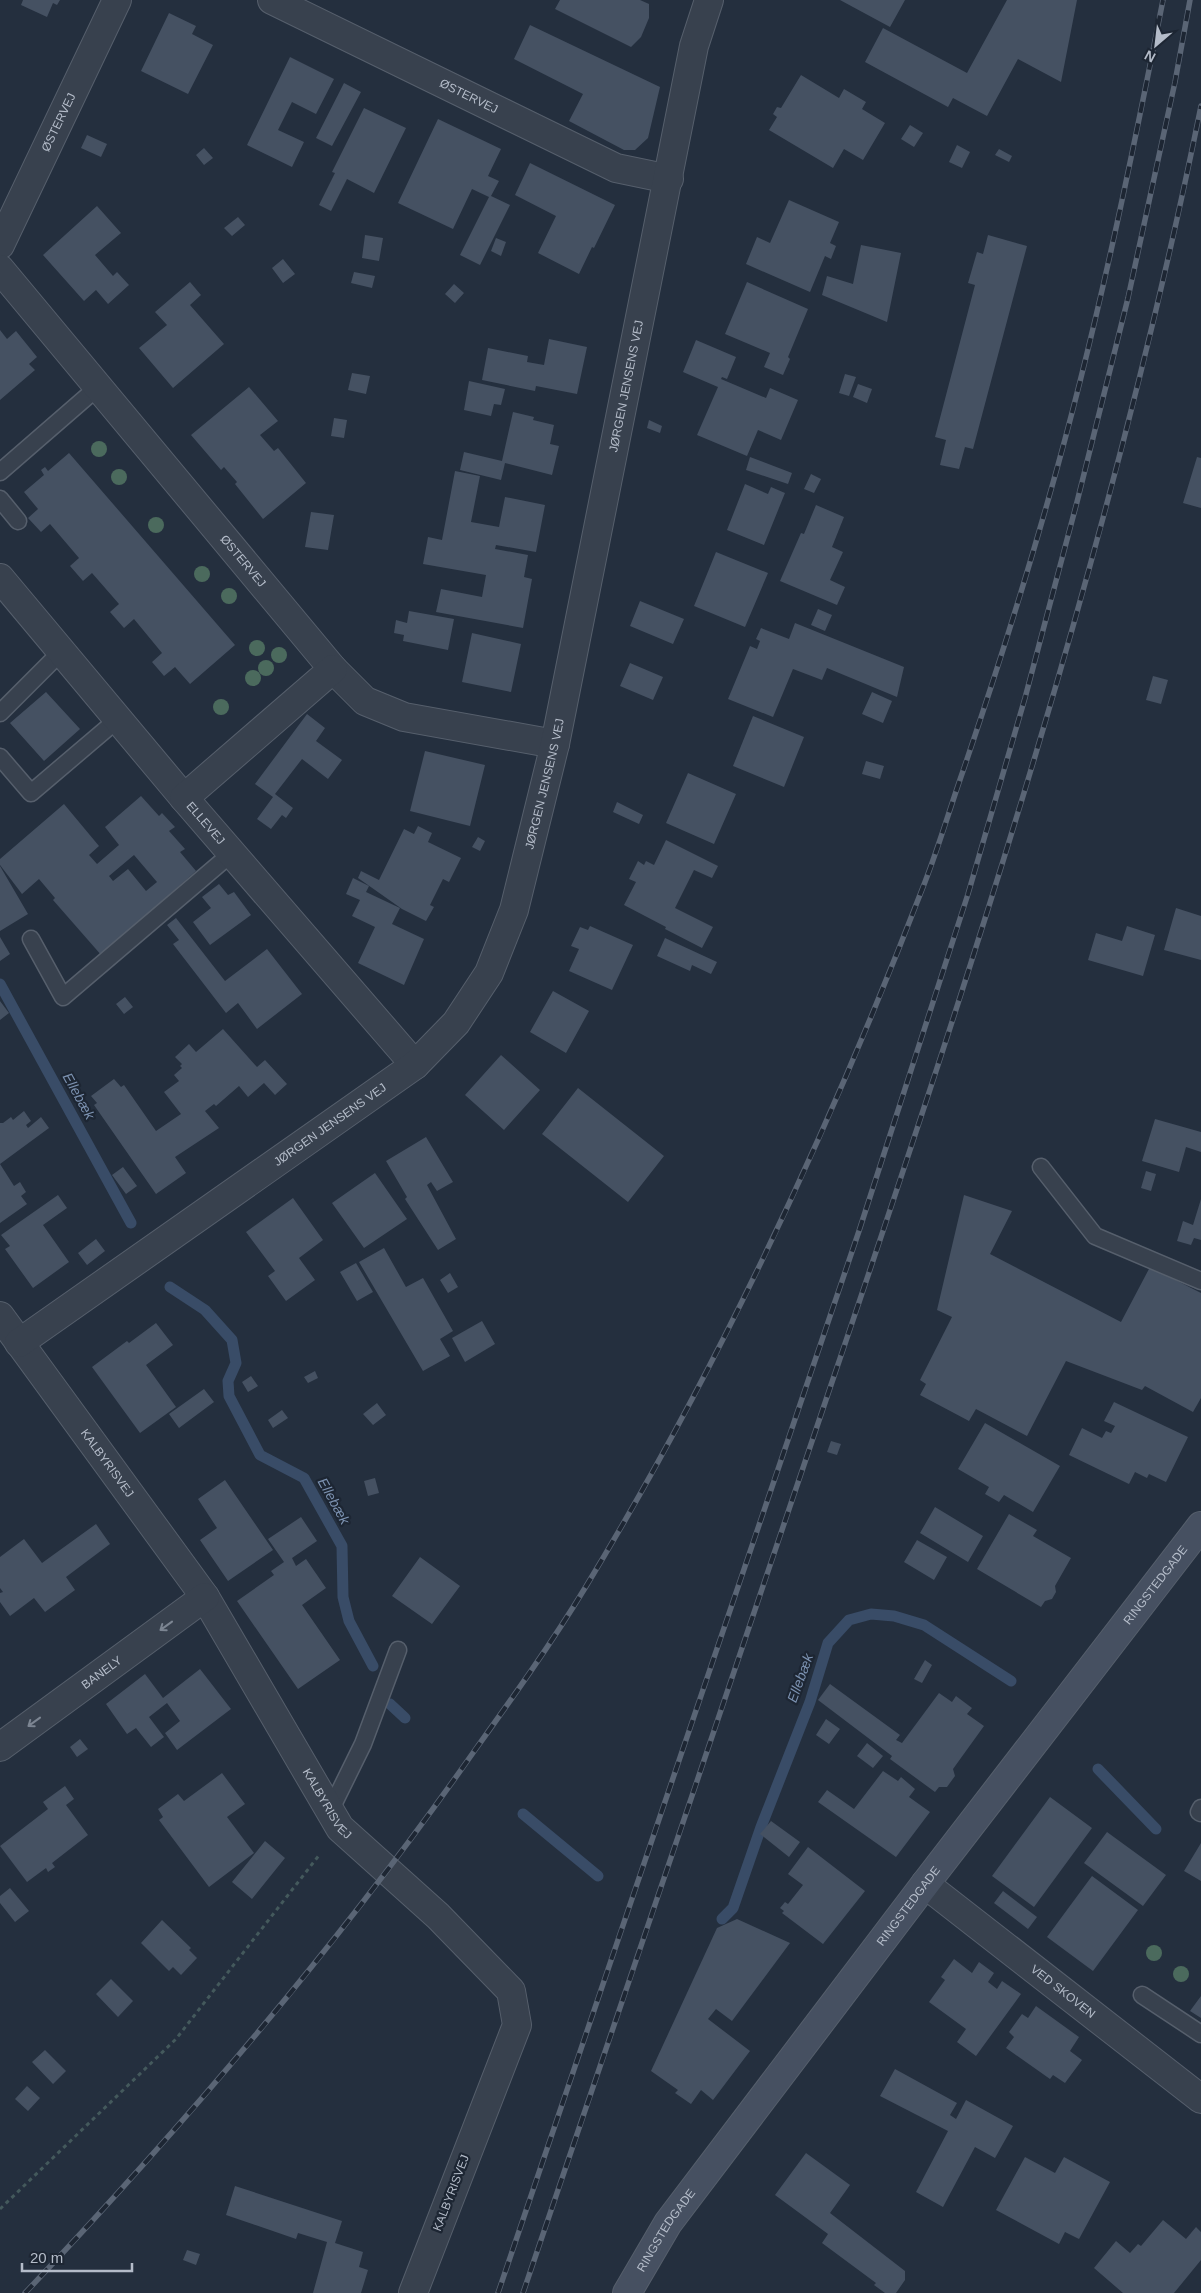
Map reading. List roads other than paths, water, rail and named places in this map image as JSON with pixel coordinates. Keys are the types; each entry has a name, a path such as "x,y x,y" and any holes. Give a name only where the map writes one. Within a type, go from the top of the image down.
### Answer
{"street":[{"name":"ØSTERVEJ","path":"0,245 117,0"},
{"name":"ØSTERVEJ","path":"272,0 616,168 669,179"},
{"name":"JØRGEN JENSENS VEJ","path":"19,1344 415,1065 456,1023 489,973 514,910 555,744 694,46 709,0"},
{"name":"ØSTERVEJ","path":"0,269 333,669 365,701 404,717 555,744"},
{"name":"ELLEVEJ","path":"0,578 184,798 415,1065"},
{"path":"184,798 333,669"},
{"name":"KALBYRISVEJ","path":"0,1316 205,1597 335,1820 438,1916 511,1991 517,2024 413,2293"},
{"name":"RINGSTEDGADE","path":"627,2293 668,2223 925,1884 1201,1526"},
{"name":"BANELY","path":"0,1747 205,1597"},
{"name":"VED SKOVEN","path":"925,1884 1201,2099"}],"lane":[{"path":"0,472 98,387"},
{"path":"0,499 18,521"},
{"path":"0,713 61,652"},
{"path":"0,757 31,793 118,719"},
{"path":"31,939 63,997 232,853"},
{"path":"1040,1167 1095,1236 1201,1281"},
{"path":"335,1820 398,1650"},
{"path":"1201,1808 1199,1812 1201,1813"},
{"path":"1142,1995 1201,2034"}],"waterway":[{"name":"Ellebæk","path":"0,984 131,1223"},
{"name":"Ellebæk","path":"170,1287 205,1310 232,1340 236,1363 228,1381 229,1396 260,1455 304,1478 342,1546 343,1597 349,1621 373,1666"},
{"name":"Ellebæk","path":"722,1919 733,1908 761,1827 810,1702 828,1643 849,1620 871,1614 894,1616 924,1625 1011,1681"},
{"name":"Ellebæk","path":"390,1704 405,1718"},
{"name":"Ellebæk","path":"1098,1769 1156,1829"},
{"name":"Ellebæk","path":"523,1814 598,1876"}],"railway":[{"path":"25,2293 145,2163 260,2030 316,1962 424,1822 532,1670 585,1588 635,1503 728,1331 812,1154 889,973 930,868 986,703 1019,600 1082,374 1125,187 1163,0"},
{"path":"498,2293 859,1231 968,894 1025,698 1128,298 1175,82 1190,0"},
{"path":"523,2293 883,1230 987,912 1083,592 1126,431 1166,269 1201,106"}]}
